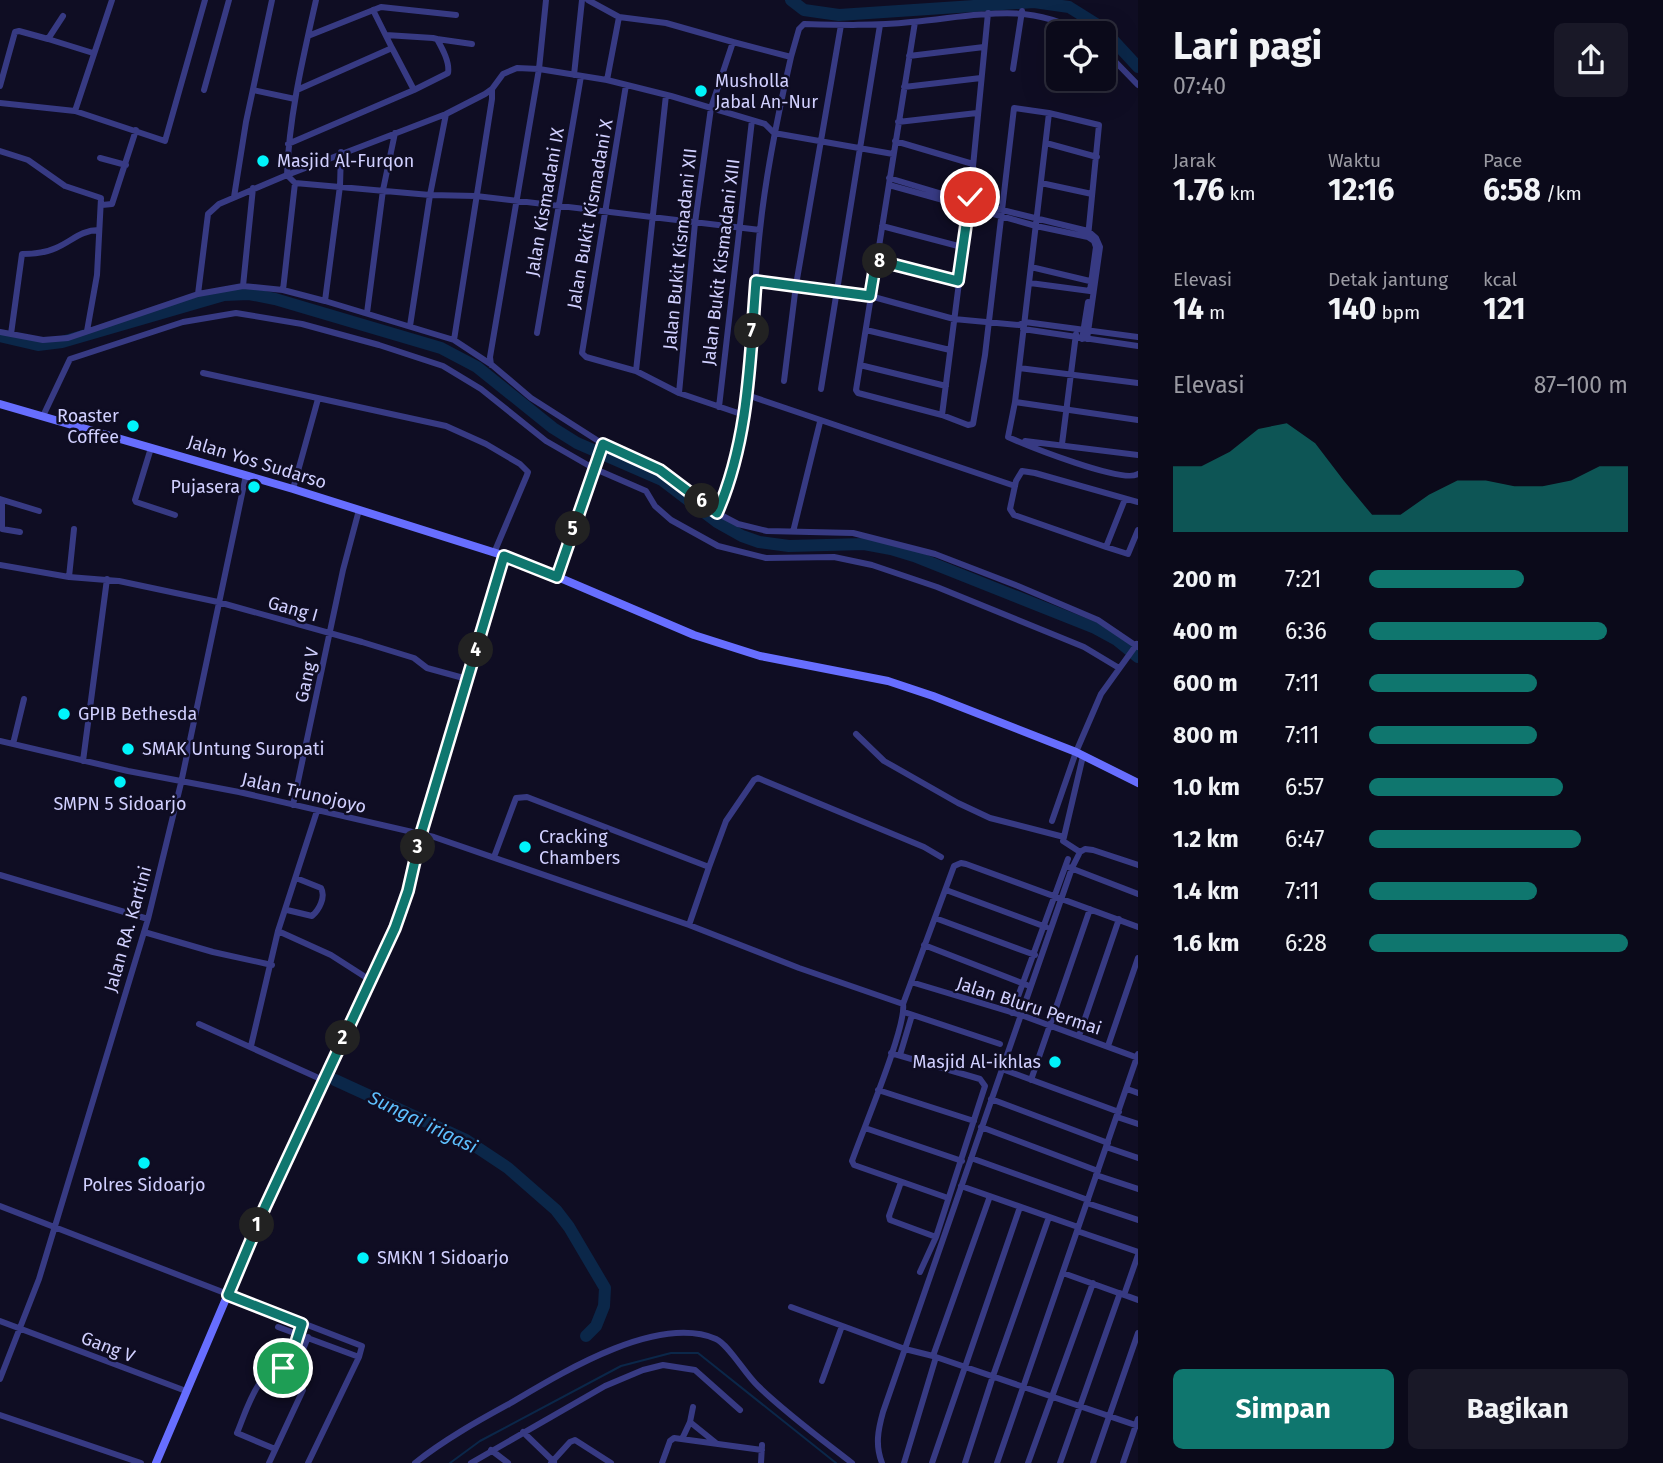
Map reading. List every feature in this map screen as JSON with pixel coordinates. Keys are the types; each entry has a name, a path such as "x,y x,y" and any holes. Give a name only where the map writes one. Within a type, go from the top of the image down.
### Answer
{"main road":[{"name":"Jalan Yos Sudarso","path":"0,404 293,489 504,556 694,635 760,656 888,681 1079,754 1138,783"},
{"path":"156,1463 270,1196 395,928 504,556"}],"street":[{"path":"75,111 112,0"},
{"path":"0,103 75,111 165,141 205,0"},
{"path":"204,90 229,0"},
{"path":"234,198 272,0"},
{"path":"316,0 288,144 287,175 295,183 430,195 476,196 760,230"},
{"path":"492,365 491,357 515,201 539,69 546,0"},
{"name":"Jalan Kismadani IX","path":"537,333 577,75 582,0"},
{"path":"588,0 619,17 666,23 791,57"},
{"path":"308,36 385,7 456,15"},
{"path":"373,10 414,90"},
{"path":"1013,69 1022,12"},
{"path":"717,513 728,487 744,415 760,230 774,133 801,25 880,25 988,13 1022,12 1061,21"},
{"path":"942,415 969,205 988,13"},
{"path":"48,39 63,16"},
{"path":"607,80 619,17"},
{"path":"915,22 856,390 862,395 942,415 968,425 973,424 985,355 1013,110 1017,107 1099,125 1088,234"},
{"path":"784,381 819,141 841,25"},
{"path":"821,389 880,25"},
{"path":"0,86 15,33 19,31 93,53"},
{"path":"386,35 472,44"},
{"path":"288,144 448,73 449,68 437,39"},
{"name":"Jalan Bukit Kismadani XII","path":"679,393 695,223 710,108 733,42"},
{"path":"909,56 984,47"},
{"path":"297,90 392,48"},
{"path":"1116,62 1138,85"},
{"path":"198,294 208,214 219,204 341,152 446,114 492,89 503,74 517,68 607,80 752,120 770,127 774,133 893,154"},
{"path":"904,87 981,78"},
{"name":"Jalan Bukit Kismadani X","path":"626,85 581,348 586,357 636,371"},
{"path":"454,340 492,89"},
{"path":"253,90 295,99"},
{"path":"666,95 636,371 679,393 744,415"},
{"path":"898,122 977,113"},
{"path":"1049,113 1015,402 1008,438 1123,476 1133,477 1138,474"},
{"path":"410,326 430,195 446,114"},
{"name":"Jalan Bukit Kismadani XIII","path":"719,407 752,120"},
{"path":"102,205 113,204 136,130"},
{"path":"367,313 383,190 395,133"},
{"path":"895,141 973,164"},
{"path":"1046,143 1097,157"},
{"path":"0,151 28,160 65,186 99,196 102,205 97,275 87,331"},
{"path":"325,301 340,186 341,152"},
{"path":"100,158 126,165"},
{"path":"889,181 969,205 1088,234 1096,247 1093,282 1082,339"},
{"path":"283,290 295,183"},
{"path":"1041,183 1092,194"},
{"path":"243,286 253,188"},
{"path":"882,226 962,247"},
{"path":"11,334 19,254 44,253 74,239 80,233 99,230"},
{"path":"876,260 958,281"},
{"path":"1031,267 1093,282"},
{"path":"756,281 870,296 954,318 1023,326 1083,329 1138,337"},
{"path":"1062,444 1070,374 1082,339 1093,282"},
{"path":"1030,283 1090,291"},
{"path":"0,331 43,340 68,338 198,294 243,286 283,290 325,301 454,340 602,447 660,470 717,513 752,529 853,533 935,554 1098,620 1137,646 1101,694 1052,821"},
{"path":"43,416 70,359 183,323 218,315 246,313 302,324 443,366 481,388 533,433 646,491 655,506 671,520 718,546 766,558 834,558 873,565 937,587 1073,642 1121,665"},
{"path":"1023,326 1082,339 1138,346"},
{"path":"866,330 950,350"},
{"path":"860,365 946,386"},
{"path":"1019,368 1138,383"},
{"path":"203,373 446,426 486,444 520,464 528,472 494,553"},
{"path":"747,395 1015,486"},
{"path":"293,489 317,398"},
{"path":"1015,402 1138,420"},
{"path":"793,532 820,422"},
{"path":"1016,441 1062,444 1138,455"},
{"path":"557,577 602,447"},
{"path":"1074,462 1077,447"},
{"path":"151,448 135,500 175,515"},
{"path":"1138,502 1027,472 1019,474 1010,506 1014,515 1129,554 1138,530"},
{"name":"Jalan RA. Kartini","path":"0,1379 21,1329 54,1227 148,919 181,783 246,475"},
{"path":"20,532 2,529 1,499 39,511"},
{"path":"1106,547 1125,499"},
{"name":"Gang V","path":"293,805 359,510"},
{"path":"69,577 74,529"},
{"name":"Gang I","path":"0,565 69,577 107,579 218,602 414,658 427,668 467,679"},
{"path":"83,761 107,579"},
{"path":"13,744 24,699"},
{"path":"856,734 884,761 958,803 990,818 1064,837"},
{"name":"Jalan Trunojoyo","path":"0,741 421,834 689,925 810,972 903,1004"},
{"path":"1079,754 1063,841 1080,852"},
{"path":"689,925 726,821 758,778 924,847 941,858"},
{"path":"494,857 513,804 516,798 522,796 709,867"},
{"path":"251,1046 278,931 317,811"},
{"path":"1048,928 1054,896 1068,867 1080,852 1085,849 1093,850 1138,865"},
{"path":"882,1463 877,1451 879,1426 1021,1015 1037,956 1062,899 1068,859"},
{"path":"900,1055 908,1013 903,1004 954,866 961,863 1138,927"},
{"path":"1068,867 1138,894"},
{"path":"0,875 148,919"},
{"path":"287,910 312,916 322,899 321,888 296,878"},
{"path":"946,890 1048,928"},
{"path":"1031,1080 1090,909"},
{"path":"935,918 1037,956"},
{"path":"1079,1036 1119,919"},
{"path":"278,931 331,955 370,980"},
{"path":"144,932 213,952 272,965"},
{"path":"924,945 1027,985"},
{"path":"1108,1046 1138,958"},
{"name":"Jalan Bluru Permai","path":"911,982 1021,1015 1138,1056"},
{"path":"1012,1013 1027,985"},
{"path":"908,1013 1000,1044"},
{"path":"908,1013 891,1053 853,1163 948,1198"},
{"path":"200,1024 323,1080"},
{"path":"891,1053 984,1082 984,1091 936,1237 920,1272"},
{"path":"997,1463 1138,1056"},
{"path":"1002,1069 1138,1124"},
{"path":"1127,1089 1138,1093"},
{"path":"878,1090 974,1121"},
{"path":"991,1099 1138,1158"},
{"path":"981,1127 1138,1189"},
{"path":"865,1128 961,1161"},
{"path":"971,1158 1138,1220"},
{"path":"901,1182 890,1220 936,1237"},
{"path":"961,1186 1049,1217 1138,1253 1060,1463"},
{"path":"904,1463 935,1356 990,1196"},
{"path":"0,1206 362,1346 308,1463"},
{"path":"932,1463 1020,1207"},
{"path":"965,1463 1049,1217"},
{"path":"1063,1273 1138,1300"},
{"path":"1028,1463 1093,1283"},
{"path":"791,1307 905,1349 935,1356 1108,1416 1137,1423 1124,1463"},
{"name":"Gang V","path":"0,1321 186,1391"},
{"path":"283,1368 293,1352 302,1324"},
{"path":"822,1381 842,1326"},
{"path":"278,1327 359,1357"},
{"path":"295,1374 312,1328"},
{"path":"415,1463 464,1429 597,1355 655,1336 680,1333 707,1336 723,1343 758,1387 852,1463"},
{"path":"1093,1463 1138,1333"},
{"path":"471,1463 605,1386 643,1370 663,1365 695,1370 740,1410"},
{"path":"269,1463 303,1390 295,1374 283,1368 272,1370 261,1380 237,1433 275,1449"},
{"path":"683,1437 693,1407"},
{"path":"0,1415 141,1463"},
{"path":"690,1422 717,1444"},
{"path":"523,1432 553,1462 570,1442 575,1440 601,1461 611,1463"},
{"path":"662,1463 670,1441 683,1437 717,1444 762,1447 761,1463"},
{"path":"491,1450 508,1463"}],"waterway":[{"path":"791,0 804,10 839,15 1034,2 1069,7 1101,27 1138,67"},
{"path":"0,336 38,345 62,342 224,295 249,294 275,299 441,348 477,367 553,428 577,443 662,480 717,522 742,536 759,542 789,546 864,544 914,556 1095,628 1117,640 1138,657"},
{"name":"Sungai irigasi","path":"335,1080 466,1140 508,1168 556,1210 605,1288 604,1306 596,1326 586,1336"},
{"path":"450,1463 480,1441 621,1366 671,1353 698,1353 836,1463"}],"place":[{"name":"Musholla Jabal An-Nur","path":"701,91"},
{"name":"Masjid Al-Furqon","path":"263,161"},
{"name":"Roaster Coffee","path":"133,426"},
{"name":"Pujasera","path":"254,487"},
{"name":"GPIB Bethesda","path":"64,714"},
{"name":"SMAK Untung Suropati","path":"128,749"},
{"name":"SMPN 5 Sidoarjo","path":"120,782"},
{"name":"Cracking Chambers","path":"525,847"},
{"name":"Masjid Al-ikhlas","path":"1055,1062"},
{"name":"Polres Sidoarjo","path":"144,1163"},
{"name":"SMKN 1 Sidoarjo","path":"363,1258"}],"route":[{"path":"283,1368 293,1352 302,1324 228,1295 265,1207 395,928 504,556 557,577 603,444 649,463 717,513 728,487 744,415 756,281 870,296 876,260 958,281 970,197"}]}
